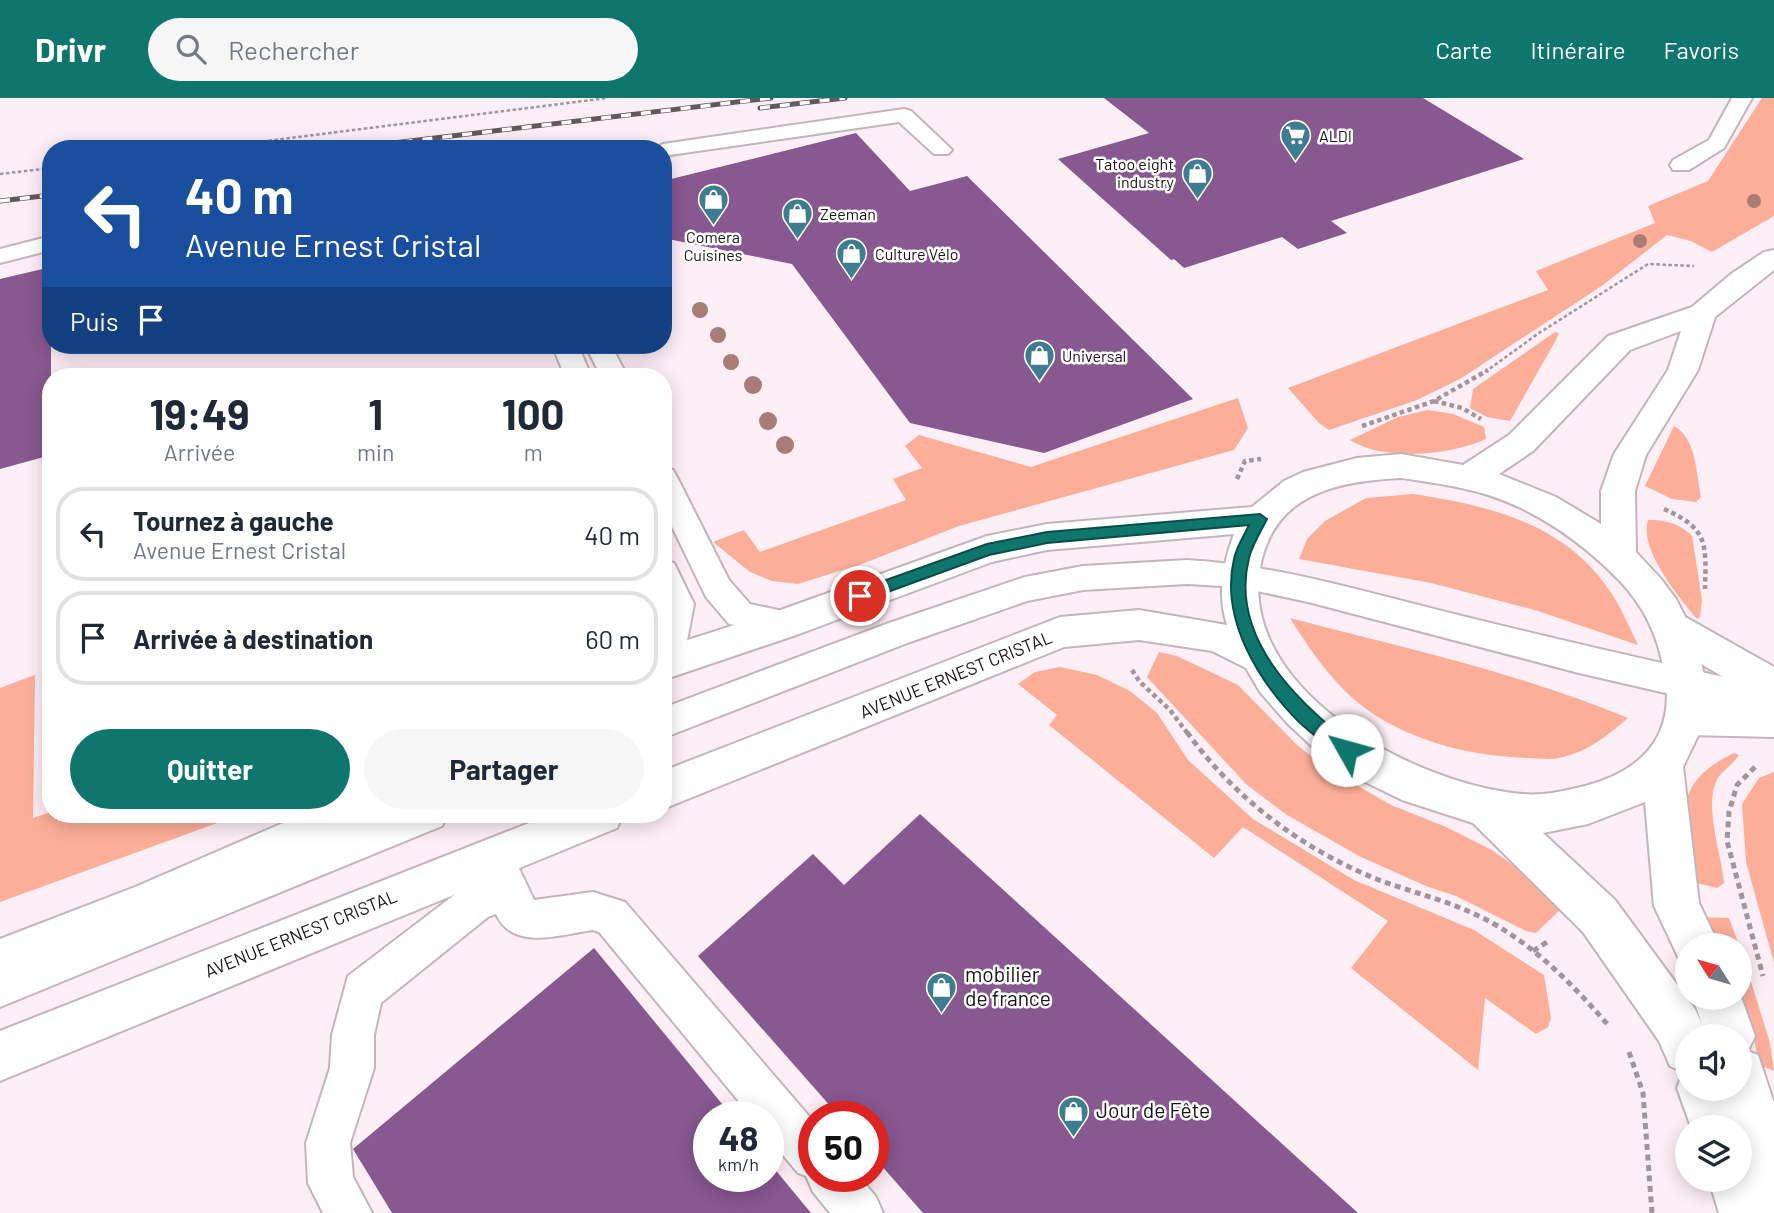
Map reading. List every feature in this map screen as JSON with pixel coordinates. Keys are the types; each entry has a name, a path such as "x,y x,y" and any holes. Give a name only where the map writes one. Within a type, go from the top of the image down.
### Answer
{"main road":[{"path":"1469,477 1619,343 1702,313 1769,267"},
{"path":"1618,557 1632,496 1630,454 1684,370 1702,313"},
{"path":"1663,768 1622,793 1573,810 1527,814 1440,796 1395,778 1347,750 1306,718 1279,688 1258,656 1241,612 1238,575 1241,556 1260,519 1287,494 1311,481 1339,472 1401,466 1469,477 1522,495 1563,517 1618,557 1650,592 1674,629 1687,700 1663,768 1677,906 1690,933"},
{"path":"672,661 786,624 987,549 1047,537 1260,519"},
{"name":"AVENUE ERNEST CRISTAL","path":"672,786 1060,632 1139,625 1218,637 1258,656"},
{"path":"1674,629 1774,687"},
{"path":"1687,700 1774,720"},
{"path":"1486,806 1599,916 1677,1024"},
{"path":"0,962 145,905 331,823"},
{"name":"AVENUE ERNEST CRISTAL","path":"0,1056 129,1002 502,873 588,823"},
{"path":"1748,1101 1774,1189"},
{"path":"1739,1192 1746,1213"}],"lane":[{"path":"1681,165 1717,144 1742,98"},
{"path":"672,149 904,115 941,150"},
{"path":"0,256 42,245"},
{"path":"672,496 717,588 740,615 786,624"},
{"path":"672,720 898,633 1025,589 1083,578 1132,573 1187,572 1238,575 1308,590 1579,659 1687,700 1774,703"},
{"path":"672,591 678,604 672,632"},
{"path":"0,986 407,823"},
{"path":"502,873 513,907 528,920 593,911 611,916 798,1138"},
{"path":"349,1213 331,1183 328,1143 352,1068 353,1035 363,991 476,902 502,873"},
{"path":"842,1192 860,1213"}],"path":[{"path":"274,140 608,98"},
{"path":"0,174 42,169"},
{"path":"1360,427 1434,401 1462,408 1511,437"},
{"path":"1632,496 1698,525 1705,540 1705,592"},
{"path":"1133,659 1131,668 1136,679 1166,703 1190,740 1227,782 1263,811 1310,843 1373,878 1458,907 1493,924 1533,951 1584,997 1618,1036"},
{"path":"1760,764 1751,769 1737,785 1729,812 1727,841 1766,987"},
{"path":"1626,1046 1643,1093 1652,1213"}],"shaded area":[{"path":"1762,98 1774,98 1774,216 1712,252 1691,241 1667,235 1603,285 1460,379 1417,400 1329,430 1319,423 1288,388 1548,290 1536,271 1655,223 1648,206 1708,181"},
{"path":"1555,332 1559,333 1556,340 1510,421 1487,417 1470,408 1473,389"},
{"path":"1238,398 1248,428 1234,450 959,526 862,564 798,584 772,581 750,572 713,542 744,530 760,552 906,500 893,479 922,468 905,446 919,435 1031,467"},
{"path":"1428,410 1453,414 1484,427 1486,439 1455,449 1418,454 1381,451 1350,440 1398,417"},
{"path":"1674,426 1687,439 1694,458 1701,497 1696,502 1672,499 1645,486"},
{"path":"1413,494 1499,513 1551,535 1595,572 1614,597 1638,645 1535,610 1431,583 1299,559 1307,539 1325,521 1366,498"},
{"path":"1648,520 1672,523 1692,536 1702,600 1700,617 1697,619 1671,586 1655,559 1649,545"},
{"path":"1290,618 1504,674 1628,718 1588,747 1555,759 1478,753 1430,741 1384,721 1363,707 1329,674"},
{"path":"1159,652 1177,656 1238,685 1298,746 1327,768 1391,805 1446,827 1492,850 1531,878 1562,908 1536,933 1526,931 1456,896 1426,886 1359,856 1287,815 1246,784 1147,677"},
{"path":"1060,667 1097,675 1130,691 1157,713 1188,760 1253,819 1354,880 1474,930 1544,975 1551,1018 1548,1027 1536,1034 1485,998 1478,1070 1351,968 1388,921 1243,827 1214,858 1049,725 1057,715 1018,684 1035,672"},
{"path":"35,675 33,818 42,815 42,823 217,823 0,902 0,688"},
{"path":"1734,753 1739,755 1720,775 1712,798 1714,828 1724,883 1717,888 1697,883 1688,876 1684,819 1691,790 1700,777 1714,764"},
{"path":"1774,772 1774,963 1746,862 1742,804 1759,778"},
{"path":"1698,917 1729,918 1735,933 1707,933"},
{"path":"1752,985 1770,1043 1774,1071 1759,1065 1746,1010 1752,1010"}],"building":[{"path":"1104,98 1423,98 1524,159 1331,221 1347,233 1298,249 1282,237 1184,268 1174,259 1171,260 1058,159 1149,133"},
{"path":"856,133 910,191 967,176 1193,399 1044,453 910,423 792,264 672,240 672,179"},
{"path":"42,269 42,354 51,354 51,368 42,368 42,457 0,469 0,279"},
{"path":"920,814 1358,1213 923,1213 889,1174 889,1101 826,1101 698,956 813,854 844,885"},
{"path":"594,948 720,1101 693,1101 693,1192 784,1192 784,1180 811,1213 392,1213 353,1149"}],"railway":[{"path":"419,140 771,98"},
{"path":"760,108 845,98"},
{"path":"0,201 42,196"}],"place":[{"name":"ALDI","path":"1296,163"},
{"name":"Tatoo eight industry","path":"1197,200"},
{"name":"Comera Cuisines","path":"713,227"},
{"name":"Zeeman","path":"797,241"},
{"name":"Culture Vélo","path":"852,281"},
{"name":"Universal","path":"1039,383"},
{"name":"mobilier de france","path":"942,1014"},
{"name":"Jour de Fête","path":"1073,1138"}],"route":[{"path":"860,596 987,549 1047,537 1260,519 1241,556 1238,575 1241,612 1249,634 1258,656 1279,688 1306,718 1347,750"}]}
